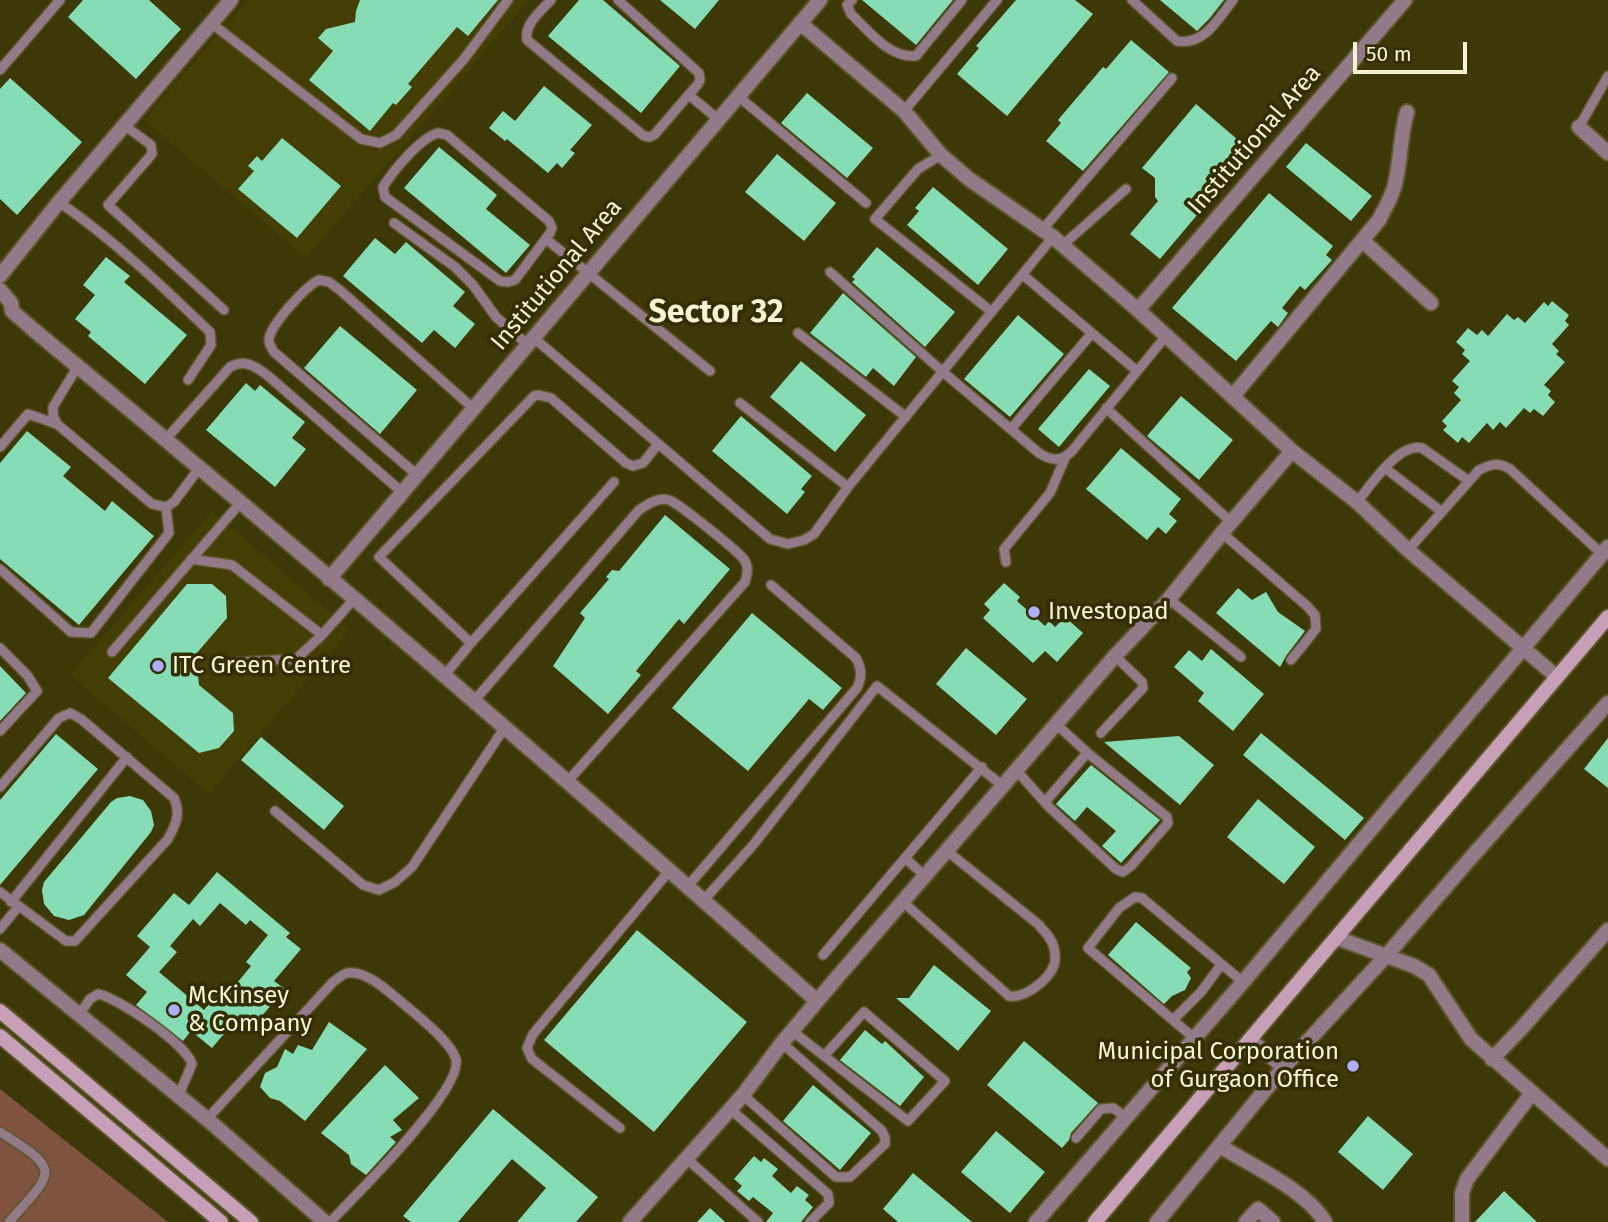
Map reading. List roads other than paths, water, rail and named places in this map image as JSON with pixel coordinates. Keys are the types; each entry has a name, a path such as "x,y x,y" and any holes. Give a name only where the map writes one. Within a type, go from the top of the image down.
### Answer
{"street":[{"path":"0,276 58,202 231,0"},
{"name":"Institutional Area","path":"329,579 820,0"},
{"name":"Institutional Area","path":"1138,310 1405,0"},
{"path":"800,23 904,111 941,155 969,179 1053,237 1138,310 1292,451 1357,502 1408,550 1557,677"},
{"path":"1233,396 1379,220 1395,184 1407,112"},
{"path":"1579,127 1608,153"},
{"path":"1362,240 1431,303"},
{"path":"0,290 11,303 6,310 200,467 568,780 817,1001"},
{"path":"630,1222 743,1095 817,1001 1016,770 1115,656 1169,599 1292,451"},
{"path":"1036,1222 1243,982 1605,550"},
{"path":"1095,1222 1608,617"},
{"path":"1157,1222 1284,1068 1608,703"},
{"path":"1492,1059 1608,930"},
{"path":"1337,938 1429,975 1462,1028 1492,1059 1608,1159"},
{"path":"0,950 207,1119 325,1222"},
{"path":"0,1011 251,1222"},
{"path":"0,1036 221,1222"},
{"path":"1250,1040 1284,1068"},
{"path":"1462,1222 1462,1193 1467,1180 1532,1093"},
{"path":"1220,1146 1317,1209 1325,1222"},
{"path":"1245,1222 1258,1209 1273,1222"}],"lane":[{"path":"0,70 60,0"},
{"path":"211,23 361,139 380,143 396,135 464,59 509,0"},
{"path":"551,0 528,26 527,40 644,136 650,136 655,134 689,95 700,80 699,73 618,0"},
{"path":"852,0 847,5 851,15 894,53 904,57 916,56 962,0"},
{"path":"904,111 997,0"},
{"path":"1132,0 1177,41 1185,42 1202,38 1233,0"},
{"path":"1579,127 1608,76"},
{"path":"394,223 455,267 473,285 496,317 531,341 659,444 770,539 788,544 814,534 848,487 1053,237 1172,78"},
{"path":"689,95 719,120"},
{"path":"739,97 866,203"},
{"path":"124,125 151,145 152,154 108,205 224,310"},
{"path":"429,135 447,135 549,221 552,228 546,239 515,280 500,281 385,197 383,187 429,135"},
{"path":"941,155 918,169 875,219 992,312"},
{"path":"1053,237 1126,189"},
{"path":"58,202 96,228 131,257 210,332 211,345 188,380"},
{"path":"546,239 710,371"},
{"path":"830,272 943,372 1046,457 1056,460 1065,458"},
{"path":"1023,275 1137,371"},
{"path":"416,474 274,352 269,342 271,331 309,285 318,280 329,282 341,291 474,409"},
{"path":"799,333 906,417"},
{"path":"1011,429 1092,333"},
{"path":"1006,562 1004,549 1050,493 1065,458 1166,336"},
{"path":"166,439 230,367 244,363 254,365 402,492"},
{"path":"57,424 53,407 78,366"},
{"path":"471,643 379,557 534,396 551,398 633,466 643,463 659,444"},
{"path":"740,403 848,487"},
{"path":"1107,408 1315,615 1316,629 1291,660"},
{"path":"0,447 28,414 57,424 152,505 166,507 174,502 200,467"},
{"path":"1357,502 1385,468 1413,446 1422,448 1469,481"},
{"path":"1408,550 1479,470 1490,464 1501,464 1605,550"},
{"path":"1385,468 1442,512"},
{"path":"444,676 614,482"},
{"path":"474,701 639,510 655,500 667,500 679,506 730,546 745,559 748,570 745,582 568,780"},
{"path":"112,652 241,502"},
{"path":"0,569 71,632 91,633 169,533 166,507"},
{"path":"191,559 232,565 322,635"},
{"path":"688,886 857,688 861,679 860,665 856,658 771,586"},
{"path":"219,663 296,659 354,599"},
{"path":"1169,599 1241,657"},
{"path":"0,648 27,675 37,691 0,731"},
{"path":"1101,733 1143,688 1142,682 1115,656"},
{"path":"704,900 754,844 877,686 1003,786"},
{"path":"0,787 58,718 70,713 81,719 174,798 179,809 176,824 168,839 75,940 66,941 0,894"},
{"path":"1016,770 1045,803 1116,869 1123,872 1128,870 1139,858 1168,823 1167,817 1056,724"},
{"path":"275,811 363,885 379,890 395,882 412,867 505,727"},
{"path":"1045,803 1087,752"},
{"path":"0,929 15,905 127,757"},
{"path":"823,955 982,767"},
{"path":"903,902 1009,996 1019,996 1045,978 1055,965 1055,949 1050,937 1038,924 947,851"},
{"path":"905,858 925,876"},
{"path":"620,1128 532,1059 527,1048 533,1034 670,870"},
{"path":"1194,1038 1087,948 1119,908 1135,897 1142,898 1243,982"},
{"path":"1174,1020 1201,992 1221,965"},
{"path":"207,1119 333,982 347,973 364,975 392,994 449,1046 456,1062 453,1077 410,1139 330,1222"},
{"path":"78,1016 90,999 98,994 107,996 132,1010 185,1050 192,1064 191,1072 178,1097"},
{"path":"792,1031 824,1056 908,1121 945,1081 864,1012 824,1056"},
{"path":"743,1095 836,1177 850,1177 885,1144 886,1138 882,1131 782,1043"},
{"path":"1076,1138 1101,1109 1113,1108 1126,1117"},
{"path":"730,1109 828,1194 829,1203 810,1222"},
{"path":"0,1132 35,1154 47,1172 39,1188 9,1222"},
{"path":"686,1158 758,1222"}],"place":[{"name":"Investopad","path":"1034,612"},
{"name":"ITC Green Centre","path":"158,666"},
{"name":"McKinsey & Company","path":"174,1010"},
{"name":"Municipal Corporation of Gurgaon Office","path":"1353,1066"}],"district":[{"name":"Sector 32","path":"716,313"}]}
